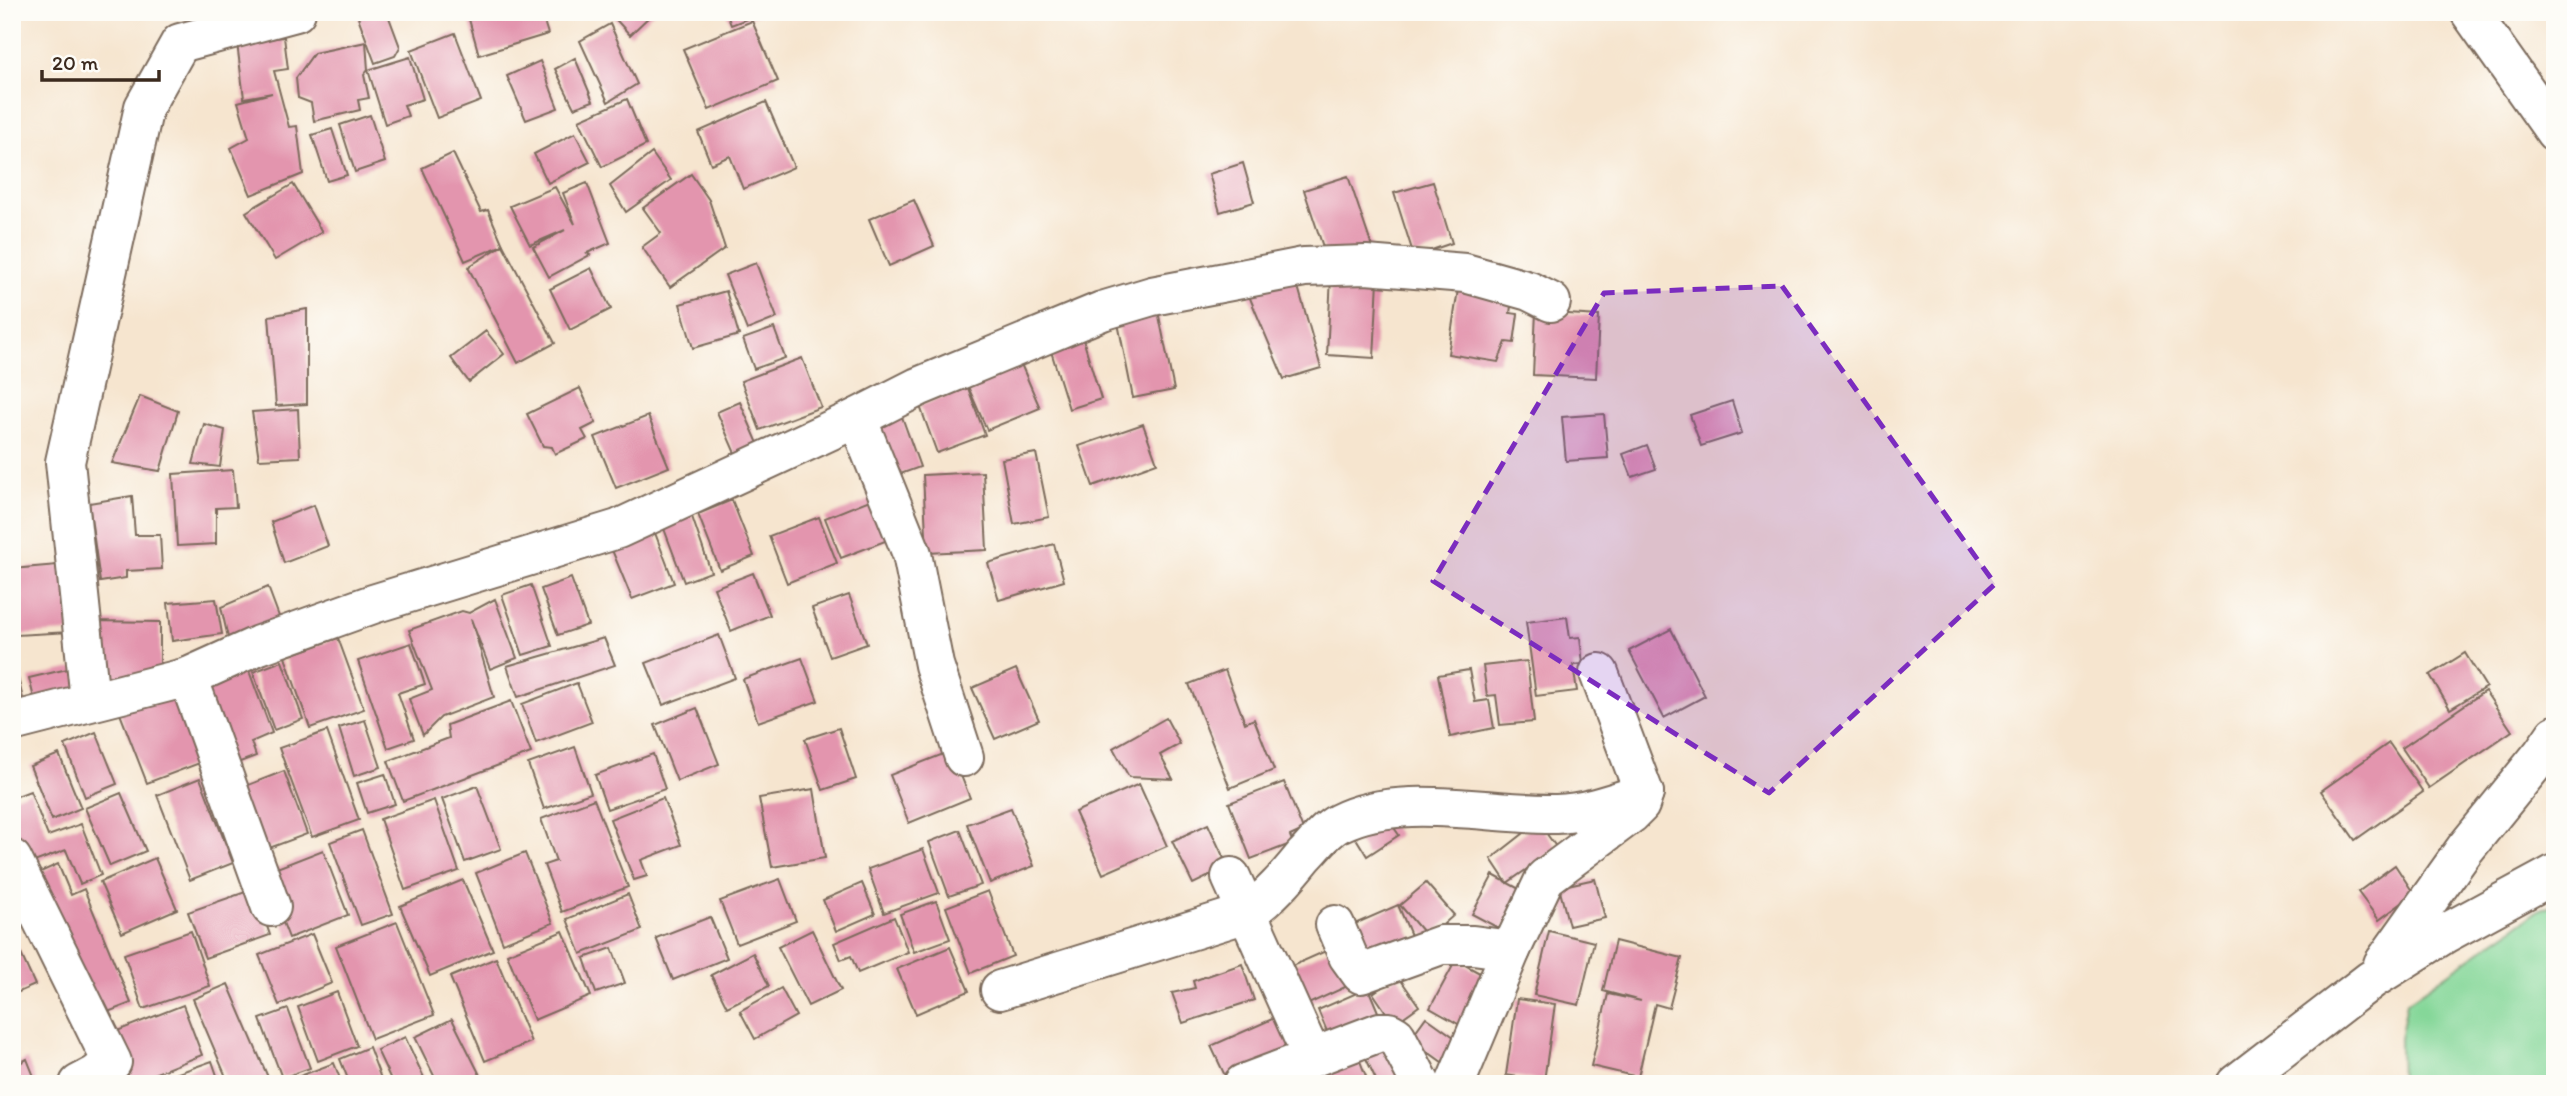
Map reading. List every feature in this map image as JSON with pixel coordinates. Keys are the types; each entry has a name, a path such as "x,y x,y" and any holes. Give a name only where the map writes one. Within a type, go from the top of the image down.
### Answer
{"street":[{"path":"90,700 65,462 144,107 180,43 296,12"},
{"path":"2470,12 2555,132"},
{"path":"12,722 188,677 259,645 373,604 618,529 918,387 1102,311 1188,288 1304,267 1366,265 1465,273 1529,291 1551,302"},
{"path":"857,418 912,554 934,665 964,757"},
{"path":"1455,1084 1511,950 1545,878 1640,805 1644,793 1599,673"},
{"path":"188,677 271,907"},
{"path":"2371,980 2465,849 2555,735"},
{"path":"1000,990 1247,913 1274,891 1323,835 1336,824 1360,814 1399,807 1557,814 1584,811 1644,793"},
{"path":"12,859 112,1061 101,1078"},
{"path":"2236,1084 2371,980 2446,933 2555,874"},
{"path":"1231,877 1312,1057"},
{"path":"1335,925 1348,956 1362,974 1441,945 1473,945 1511,950"},
{"path":"1243,1084 1380,1032 1389,1032 1396,1036 1421,1084"}],"highlighted area":[{"path":"1782,286 1995,584 1769,793 1433,581 1604,293"}],"green space":[{"path":"2555,904 2555,1084 2401,1084 2400,1039 2407,1002 2539,910"}],"building":[{"path":"372,12 387,12 400,47 395,56 375,63 358,17"},
{"path":"467,12 541,12 548,34 479,55"},
{"path":"609,12 654,12 630,35"},
{"path":"726,12 765,12 731,25"},
{"path":"752,21 778,81 709,110 683,49"},
{"path":"610,24 637,84 608,102 580,41"},
{"path":"455,33 481,101 437,118 411,50"},
{"path":"284,37 288,69 274,71 289,127 297,126 303,174 251,195 231,148 249,138 238,102 272,93 244,98 237,43"},
{"path":"366,42 368,70 364,75 369,98 358,100 360,110 314,121 311,103 298,98 296,78 314,53"},
{"path":"410,57 423,99 404,105 408,116 385,124 368,70"},
{"path":"575,58 593,101 574,108 555,69"},
{"path":"540,61 558,108 526,120 507,76"},
{"path":"627,99 646,145 602,167 579,120"},
{"path":"766,102 794,167 743,189 730,156 711,164 698,132"},
{"path":"370,115 385,162 355,172 340,125"},
{"path":"332,129 347,175 327,181 312,135"},
{"path":"575,133 590,162 548,183 534,154"},
{"path":"453,153 481,212 488,210 503,245 465,261 422,168"},
{"path":"652,153 671,180 626,212 610,186"},
{"path":"1243,163 1254,202 1220,212 1209,174"},
{"path":"691,174 709,200 725,248 670,287 642,247 661,233 643,208"},
{"path":"1348,176 1372,247 1328,262 1304,190"},
{"path":"1433,182 1452,243 1414,256 1394,193"},
{"path":"587,183 610,243 587,253 590,255 549,277 533,247 565,230 530,245 510,206 555,187 575,224 563,193"},
{"path":"293,184 322,232 275,260 246,212"},
{"path":"914,200 934,246 889,266 869,219"},
{"path":"503,245 555,343 518,363 468,267"},
{"path":"756,263 777,318 747,330 725,275"},
{"path":"591,268 611,309 570,330 550,289"},
{"path":"1295,276 1321,368 1284,379 1244,284"},
{"path":"1331,277 1378,280 1374,358 1327,355"},
{"path":"1459,283 1513,292 1510,313 1518,314 1514,343 1506,342 1498,362 1448,354"},
{"path":"726,291 739,335 693,348 680,304"},
{"path":"307,309 307,404 276,406 269,316"},
{"path":"1158,311 1174,390 1133,398 1117,318"},
{"path":"1536,312 1599,316 1596,378 1533,375"},
{"path":"774,328 785,358 754,369 743,339"},
{"path":"486,331 504,354 469,382 451,358"},
{"path":"1083,339 1101,399 1069,409 1050,348"},
{"path":"1018,357 1040,408 987,430 965,380"},
{"path":"802,358 821,407 760,430 741,381"},
{"path":"580,388 596,423 582,430 587,439 555,454 552,447 543,446 527,414"},
{"path":"968,388 985,435 937,453 920,406"},
{"path":"140,396 178,411 160,471 112,463"},
{"path":"1732,401 1742,433 1701,446 1690,415"},
{"path":"740,402 760,448 737,458 717,412"},
{"path":"298,409 300,457 259,459 252,412"},
{"path":"901,414 920,467 895,476 875,423"},
{"path":"1604,414 1608,458 1566,461 1562,417"},
{"path":"648,416 669,467 616,488 595,437"},
{"path":"204,424 225,430 220,467 193,464"},
{"path":"1143,424 1157,463 1093,486 1079,446"},
{"path":"1647,445 1656,469 1632,477 1623,454"},
{"path":"1036,453 1049,517 1014,524 1002,459"},
{"path":"233,470 236,507 216,508 216,544 177,546 173,474"},
{"path":"983,472 987,550 927,553 923,475"},
{"path":"132,496 135,535 160,535 162,569 126,571 126,578 100,582 89,503"},
{"path":"877,497 893,538 841,558 825,518"},
{"path":"732,500 754,556 720,570 698,514"},
{"path":"314,505 328,546 284,563 271,522"},
{"path":"689,508 711,572 684,582 663,526"},
{"path":"819,517 837,563 787,583 769,536"},
{"path":"655,533 674,583 632,599 612,550"},
{"path":"1054,544 1064,581 999,600 988,563"},
{"path":"69,564 70,632 16,635 12,615 12,569"},
{"path":"753,573 770,615 731,631 714,588"},
{"path":"571,578 588,625 558,635 541,589"},
{"path":"531,585 552,646 523,655 502,595"},
{"path":"268,587 281,622 229,642 221,607"},
{"path":"849,595 867,644 830,657 812,608"},
{"path":"216,599 222,634 172,641 168,603"},
{"path":"495,599 517,658 490,669 471,619 494,697 441,717 423,735 409,699 432,690 409,630 462,611 469,613"},
{"path":"1567,617 1570,638 1580,637 1583,664 1573,665 1577,691 1536,696 1526,622"},
{"path":"90,621 160,622 160,675 93,679"},
{"path":"1671,629 1705,696 1664,718 1629,651"},
{"path":"719,635 735,678 663,705 646,663"},
{"path":"338,638 364,709 310,728 285,657"},
{"path":"604,638 615,665 518,697 507,666"},
{"path":"411,643 425,684 398,693 414,739 388,748 358,661"},
{"path":"2465,653 2486,687 2450,709 2430,675"},
{"path":"12,658 26,711 12,715"},
{"path":"802,658 818,701 758,722 743,679"},
{"path":"282,661 303,719 274,730 253,672"},
{"path":"1527,661 1534,722 1500,725 1496,695 1487,696 1483,666"},
{"path":"76,667 81,696 37,710 29,678"},
{"path":"1016,669 1039,720 995,739 972,688"},
{"path":"1225,670 1245,723 1254,719 1274,770 1230,788 1189,684"},
{"path":"1469,670 1475,702 1489,700 1494,728 1450,737 1438,675"},
{"path":"249,671 272,733 251,742 256,756 227,767 198,690"},
{"path":"577,683 592,722 536,743 522,704"},
{"path":"177,689 205,761 147,783 119,711"},
{"path":"2485,691 2512,731 2429,788 2402,748"},
{"path":"511,701 531,753 403,801 388,761 449,738 447,725"},
{"path":"697,708 719,764 677,781 655,725"},
{"path":"1166,718 1180,744 1160,755 1173,779 1129,777 1113,748"},
{"path":"365,720 381,767 354,776 339,728"},
{"path":"839,728 856,779 823,790 805,739"},
{"path":"327,731 359,820 312,837 279,748"},
{"path":"96,732 117,784 85,797 65,745"},
{"path":"2389,743 2423,792 2355,840 2321,791"},
{"path":"575,747 591,793 544,809 528,764"},
{"path":"951,751 970,798 909,823 890,775"},
{"path":"59,754 81,808 52,820 30,766"},
{"path":"653,754 665,789 607,809 595,775"},
{"path":"284,771 307,834 256,853 233,791"},
{"path":"385,774 395,804 367,813 357,783"},
{"path":"200,778 233,863 190,880 157,795"},
{"path":"1284,782 1303,830 1290,836 1293,843 1251,859 1229,803"},
{"path":"1139,784 1167,846 1103,874 1075,812"},
{"path":"477,786 501,849 465,862 442,799"},
{"path":"814,789 825,858 772,867 759,798"},
{"path":"30,791 48,836 81,824 101,875 80,884 66,850 29,864 12,821 12,798"},
{"path":"121,793 146,851 110,866 85,808"},
{"path":"663,798 681,845 641,860 647,876 634,880 610,819"},
{"path":"594,799 628,887 562,912 544,865 556,861 541,819"},
{"path":"434,800 459,871 405,890 380,819"},
{"path":"1011,808 1034,866 990,883 967,824"},
{"path":"1385,815 1399,835 1367,856 1354,835"},
{"path":"1538,822 1557,848 1507,883 1491,859"},
{"path":"1208,824 1228,867 1193,884 1172,841"},
{"path":"362,830 393,914 361,925 330,842"},
{"path":"960,830 981,885 949,896 929,842"},
{"path":"923,849 939,893 884,913 868,869"},
{"path":"323,850 348,915 289,938 264,873"},
{"path":"525,853 553,923 503,943 476,873"},
{"path":"155,858 177,909 122,933 100,882"},
{"path":"58,864 71,895 84,889 131,1003 95,1017 36,874"},
{"path":"2395,865 2414,894 2379,920 2358,892"},
{"path":"1493,875 1523,891 1502,930 1472,914"},
{"path":"780,879 796,921 737,944 720,901"},
{"path":"1595,879 1605,918 1569,926 1559,887"},
{"path":"463,880 493,950 430,976 400,906"},
{"path":"862,883 875,914 836,931 823,900"},
{"path":"1426,883 1454,915 1428,938 1400,905"},
{"path":"254,889 270,935 205,958 188,912"},
{"path":"988,891 1013,956 971,973 946,907"},
{"path":"628,894 642,930 581,954 567,919"},
{"path":"936,901 950,939 914,952 900,914"},
{"path":"1398,905 1416,947 1368,968 1350,926"},
{"path":"710,917 727,958 673,980 656,938"},
{"path":"894,917 908,952 858,973 851,956 841,960 834,943"},
{"path":"397,922 434,1015 372,1039 336,946"},
{"path":"812,930 841,990 808,1006 778,947"},
{"path":"191,931 210,986 143,1009 124,954"},
{"path":"563,931 591,996 534,1020 507,954"},
{"path":"1549,931 1594,942 1579,1005 1534,995"},
{"path":"12,934 35,985 12,995"},
{"path":"312,934 332,983 279,1005 259,955"},
{"path":"1615,941 1682,958 1669,1008 1655,1004 1638,1077 1591,1066 1608,994 1641,1001 1603,991"},
{"path":"1337,946 1354,983 1302,1007 1285,969"},
{"path":"950,947 969,991 916,1014 897,969"},
{"path":"612,948 625,983 596,993 584,958"},
{"path":"753,953 769,986 727,1007 711,975"},
{"path":"496,958 531,1042 485,1061 450,977"},
{"path":"1456,960 1487,977 1460,1025 1430,1008"},
{"path":"1242,964 1254,1000 1183,1023 1172,993 1195,988 1193,981"},
{"path":"1398,976 1419,1006 1394,1024 1373,993"},
{"path":"228,984 270,1082 267,1084 229,1084 193,999"},
{"path":"781,988 796,1016 755,1039 740,1011"},
{"path":"1368,988 1381,1019 1331,1041 1318,1010"},
{"path":"337,992 357,1046 318,1061 298,1007"},
{"path":"1517,999 1555,1004 1544,1081 1506,1075"},
{"path":"183,1005 202,1055 131,1083 112,1033"},
{"path":"288,1009 310,1068 282,1078 260,1019"},
{"path":"1279,1016 1294,1051 1227,1080 1211,1046"},
{"path":"1426,1017 1458,1040 1442,1062 1410,1039"},
{"path":"452,1019 483,1081 478,1084 438,1084 415,1037"},
{"path":"405,1037 427,1084 393,1084 377,1050"},
{"path":"1389,1040 1410,1084 1378,1084 1363,1052"},
{"path":"369,1047 383,1084 350,1084 340,1059"},
{"path":"1356,1051 1369,1084 1312,1084 1306,1070"},
{"path":"27,1059 37,1084 12,1084 12,1067"},
{"path":"212,1061 220,1084 150,1084 150,1083"},
{"path":"334,1063 342,1084 294,1084 292,1079"}]}
